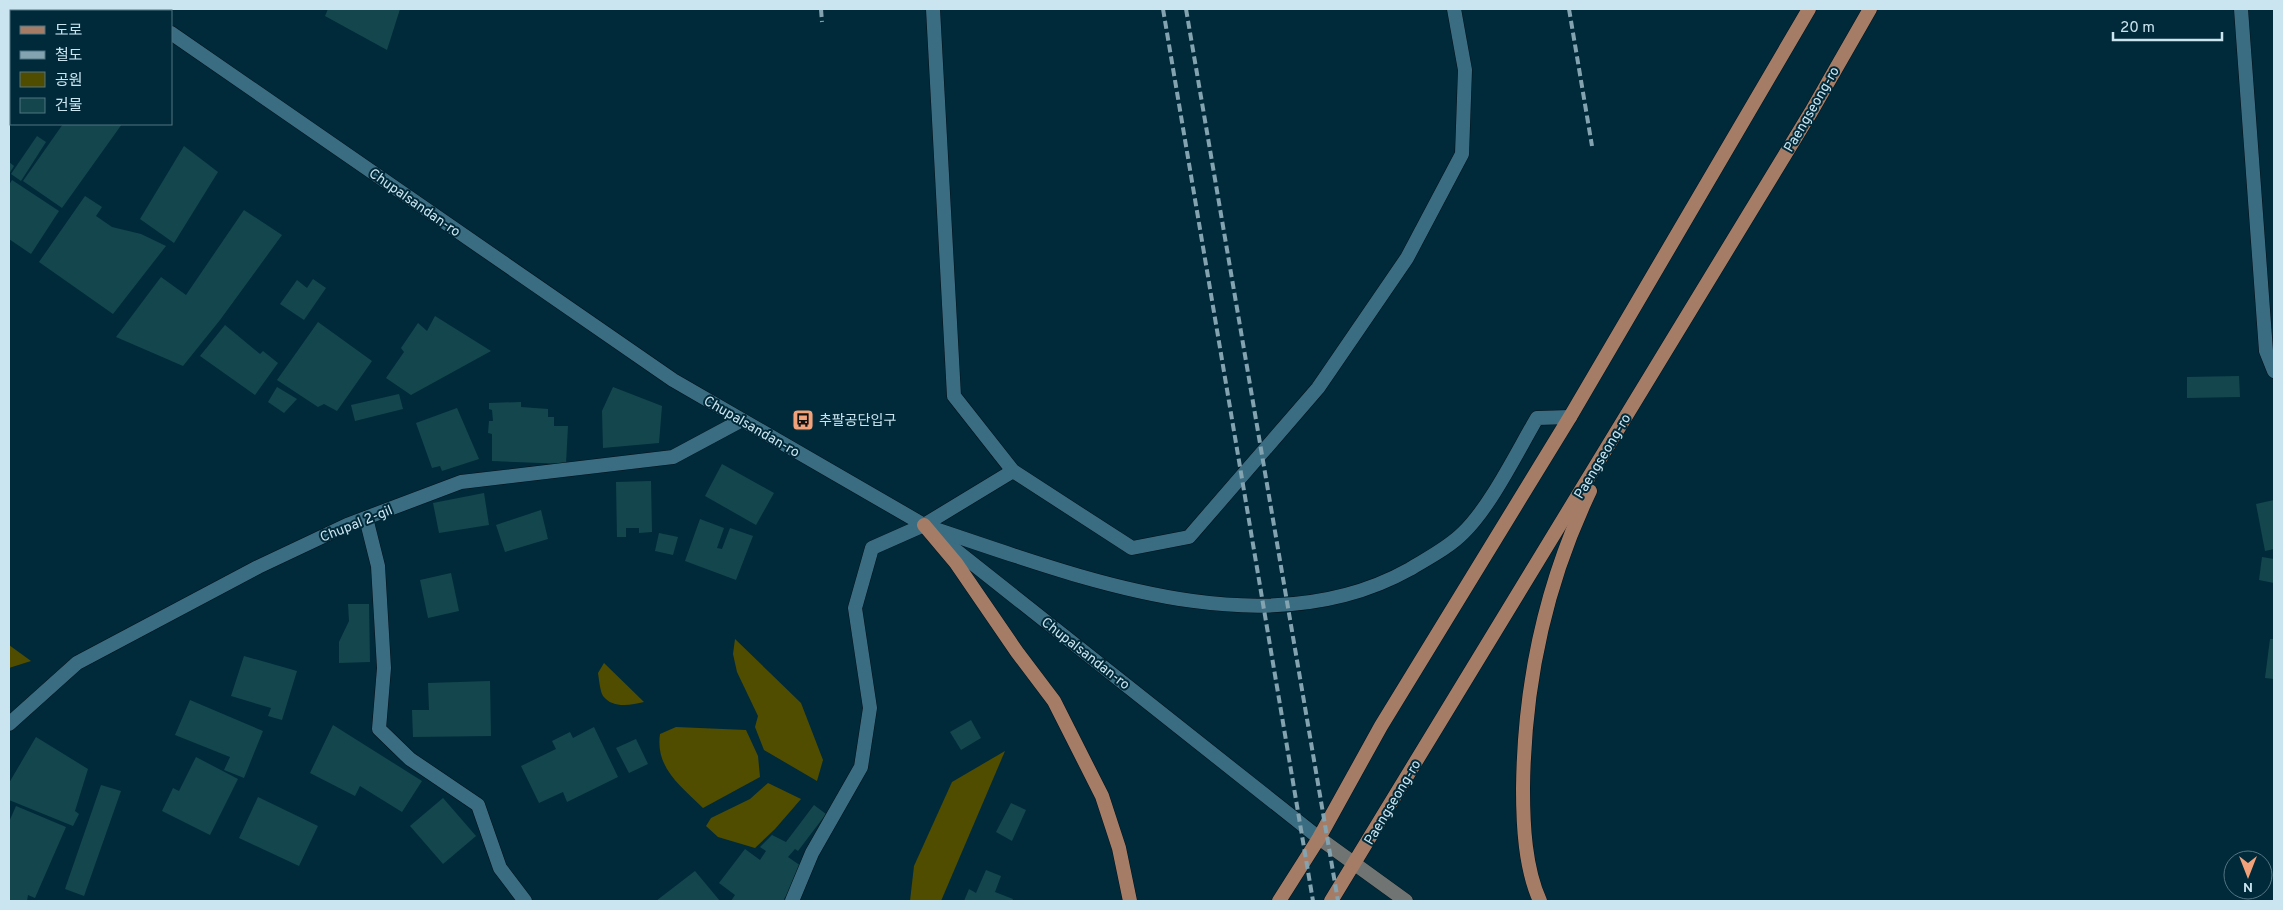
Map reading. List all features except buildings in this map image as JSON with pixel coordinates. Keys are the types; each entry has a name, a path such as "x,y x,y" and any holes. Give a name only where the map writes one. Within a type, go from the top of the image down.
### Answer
{"main road":[{"path":"1279,901 1319,838 1381,726 1570,417 1809,9"},
{"name":"Paengseong-ro","path":"1331,901 1811,112 1870,9"},
{"path":"1540,901 1528,857 1523,803 1526,720 1533,666 1542,621 1568,543 1622,423"},
{"path":"924,525 956,563 1017,652 1054,701 1102,796 1118,848 1130,901"},
{"path":"1319,838 1406,901"}],"street":[{"path":"933,9 954,396 1013,471 1132,548 1189,537 1318,388 1407,258 1462,154 1465,70 1454,9"},
{"path":"2241,9 2266,351 2274,371"},
{"name":"Chupalsandan-ro","path":"172,34 673,380 924,525 1319,838"},
{"path":"924,525 1067,573 1190,600 1243,606 1289,606 1328,600 1360,591 1398,575 1436,554 1463,532 1482,510 1537,418 1570,417"},
{"name":"Chupal 2-gil","path":"9,724 77,663 258,567 366,518 461,482 673,457 742,420"},
{"path":"792,901 812,853 861,767 870,708 856,608 872,548 924,525 1013,471"},
{"path":"366,518 378,566 381,612 384,668 379,730 410,759 478,805 500,868 524,899"}],"green space":[{"path":"735,639 801,703 823,760 817,781 764,750 755,727 758,716 737,672 733,654"},
{"path":"9,645 31,661 9,668"},
{"path":"604,663 644,702 622,705 607,700 600,688 598,673"},
{"path":"676,727 746,730 758,756 760,777 703,808 671,776 662,757 660,734"},
{"path":"1005,751 941,901 910,901 914,866 952,782"},
{"path":"768,783 801,799 775,829 755,848 718,837 706,826 711,818 750,799"}],"railway":[{"path":"821,9 822,22"},
{"path":"1163,9 1313,901"},
{"path":"1186,9 1338,901"},
{"path":"1569,9 1592,146"}],"place":[{"name":"추팔공단입구","path":"803,420"}]}
